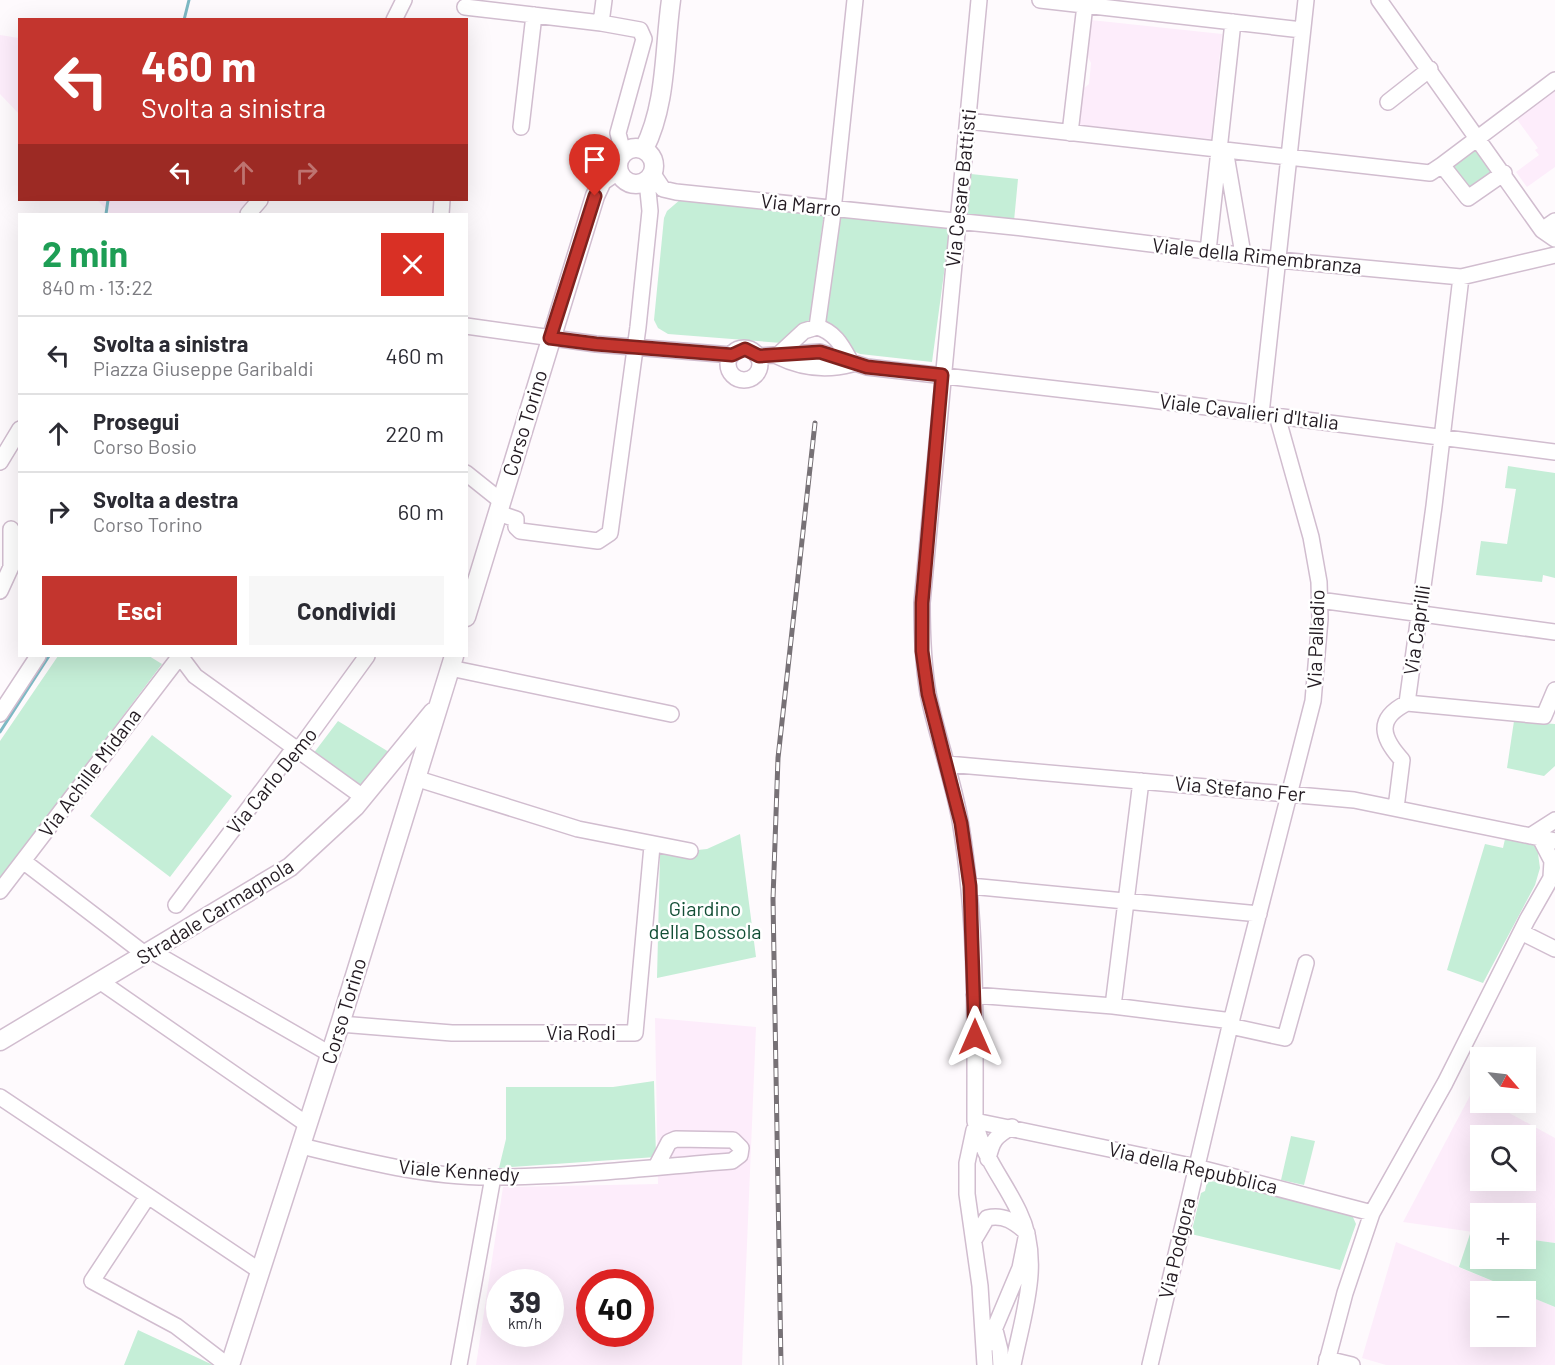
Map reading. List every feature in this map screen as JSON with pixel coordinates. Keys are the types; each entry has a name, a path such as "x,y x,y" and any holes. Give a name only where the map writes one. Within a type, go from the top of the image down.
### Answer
{"main road":[{"path":"644,149 652,133 658,109 671,0"},
{"path":"633,148 644,149 655,162 650,178 630,183 621,162 633,148"},
{"name":"Corso Torino","path":"468,603 471,582 500,507 595,196 602,181 621,162"},
{"name":"Corso Torino","path":"229,1365 308,1125 452,662"},
{"name":"Stradale Carmagnola","path":"0,1041 290,867 333,829 363,798 437,708"}],"street":[{"path":"395,18 404,0"},
{"path":"601,22 604,0"},
{"path":"777,356 818,321 855,0"},
{"name":"Via Cesare Battisti","path":"975,1121 970,886 961,823 928,694 922,651 922,603 979,0"},
{"path":"1040,0 1302,30"},
{"path":"1261,414 1306,0"},
{"path":"1379,0 1504,172 1551,230"},
{"path":"1070,133 1085,5"},
{"path":"465,9 501,6 534,15 601,22 636,28 642,32 644,39 618,133 621,162"},
{"path":"521,127 534,15"},
{"path":"1208,251 1233,22"},
{"path":"1388,102 1430,69"},
{"path":"968,122 1430,172 1555,80"},
{"path":"1220,149 1227,161 1243,254"},
{"path":"1442,165 1468,198 1504,172"},
{"path":"468,475 500,507 516,519 516,527 520,531 598,542 606,538 612,526 634,347 650,211 650,178"},
{"name":"Via Marro","path":"650,178 659,186 672,192 957,222"},
{"path":"250,213 259,201"},
{"name":"Viale della Rimembranza","path":"957,222 1279,260 1461,277 1555,255"},
{"name":"Via Caprilli","path":"1396,807 1403,768 1402,760 1385,740 1385,731 1391,713 1407,703 1443,437 1461,277"},
{"path":"818,321 839,341 852,364"},
{"path":"468,326 634,347 732,355 745,349 757,356 760,366 755,375 741,380 734,376 729,369 732,355"},
{"name":"Viale Cavalieri d'Italia","path":"757,356 820,352 852,364 1555,452"},
{"name":"Via Palladio","path":"1277,416 1311,537 1319,600 1313,701 1289,793"},
{"path":"0,462 18,432"},
{"path":"0,591 11,567 11,529"},
{"path":"1319,600 1555,632"},
{"path":"0,714 37,657"},
{"name":"Via Achille Midana","path":"0,891 179,657"},
{"path":"181,657 195,676 363,798"},
{"name":"Via Carlo Demo","path":"176,905 366,657"},
{"path":"452,662 671,714"},
{"path":"1407,703 1544,716 1555,690"},
{"name":"Via Stefano Fer","path":"947,764 1289,793 1396,807 1542,838"},
{"path":"415,778 578,829 652,846 690,851"},
{"path":"1113,1006 1140,781"},
{"name":"Via Podgora","path":"1150,1365 1196,1167 1289,793"},
{"path":"1352,1365 1327,1362 1345,1293 1372,1213 1445,1083 1521,932 1553,874 1552,861 1542,838 1555,820"},
{"name":"Via Rodi","path":"340,1024 452,1034 635,1033 652,846"},
{"path":"23,861 149,953 330,1054"},
{"path":"970,886 1126,899 1259,914"},
{"path":"1521,932 1555,949"},
{"path":"974,995 1113,1006 1231,1023 1285,1038 1306,963"},
{"path":"101,982 308,1125"},
{"path":"0,1097 260,1271"},
{"path":"975,1121 979,1142 1012,1198 1027,1233 1032,1265 1012,1365"},
{"path":"975,1121 967,1163 967,1194 980,1286 985,1360"},
{"name":"Via della Repubblica","path":"975,1121 1196,1167 1372,1213"},
{"path":"988,1159 991,1143 997,1135 1012,1127"},
{"name":"Viale Kennedy","path":"301,1146 382,1166 493,1178 656,1167 732,1161 740,1155 741,1148 733,1140 676,1139 669,1142 660,1155 656,1167"},
{"path":"459,1365 493,1178"},
{"path":"148,1196 92,1281 176,1326 229,1365"},
{"path":"974,1240 987,1218 997,1216 1016,1224 1027,1233"},
{"path":"985,1360 994,1326 1020,1268 1027,1233"},
{"path":"980,1286 994,1326 1001,1365"}],"shaded area":[{"path":"1091,20 1222,34 1211,139 1079,126 1083,89 1089,84 1091,63 1087,55"},
{"path":"0,35 18,38 18,113 0,94"},
{"path":"1555,90 1555,167 1527,187 1516,172 1539,155 1535,150 1538,148 1516,118"},
{"path":"98,201 248,201 239,213 110,213"},
{"path":"655,1018 756,1027 742,1365 476,1365 486,1299 486,1347 564,1347 564,1269 491,1269 503,1187 658,1184"},
{"path":"1470,1096 1470,1113 1509,1113 1531,1125 1470,1125 1470,1191 1536,1191 1536,1128 1555,1138 1555,1243 1536,1240 1536,1203 1470,1203 1470,1232 1403,1222"},
{"path":"1396,1242 1492,1281 1470,1281 1470,1347 1536,1347 1536,1299 1555,1307 1555,1365 1386,1365 1362,1358"}],"green space":[{"path":"1475,143 1495,170 1466,193 1446,166"},
{"path":"971,174 1018,179 1014,221 967,216"},
{"path":"681,199 824,213 810,320 798,326 782,343 668,334 658,328 654,320 664,218 667,211"},
{"path":"840,216 950,229 932,362 860,354 849,349 844,335 825,322"},
{"path":"1508,466 1555,473 1555,578 1543,575 1542,582 1476,575 1481,541 1507,544 1516,489 1505,488"},
{"path":"57,657 151,657 162,664 0,879 0,741"},
{"path":"338,721 389,752 361,789 313,754"},
{"path":"1514,721 1555,724 1555,766 1544,776 1507,768"},
{"path":"152,735 232,796 170,877 90,816"},
{"name":"Giardino della Bossola","path":"740,834 756,957 657,978 660,854 707,849"},
{"path":"1505,839 1537,846 1540,868 1535,885 1483,983 1447,970 1485,844 1503,848"},
{"path":"654,1081 656,1157 499,1168 506,1139 506,1087 613,1087"},
{"path":"1291,1136 1315,1141 1304,1185 1281,1180"},
{"path":"1212,1181 1352,1215 1356,1224 1340,1270 1191,1234 1201,1193 1205,1191 1207,1182"},
{"path":"1470,1234 1470,1269 1536,1269 1536,1240 1555,1243 1555,1307 1536,1299 1536,1281 1493,1281 1459,1267"},
{"path":"138,1330 213,1365 124,1365"}],"waterway":[{"path":"184,18 189,0"},
{"path":"106,213 108,201"},
{"path":"0,732 48,657"}],"railway":[{"path":"781,1365 773,899 778,758 815,423"}],"route":[{"path":"595,196 550,338 732,355 740,349 750,350 757,356 820,352 867,367 942,375 922,603 922,651 928,694 961,823 970,886 975,1037"}]}
